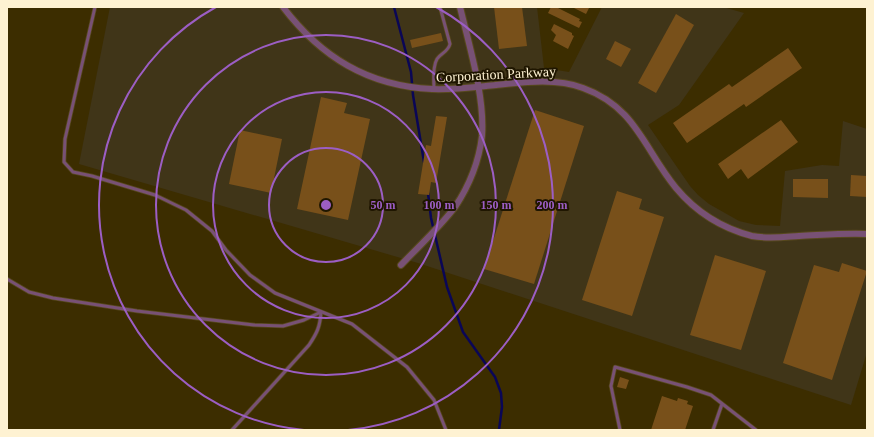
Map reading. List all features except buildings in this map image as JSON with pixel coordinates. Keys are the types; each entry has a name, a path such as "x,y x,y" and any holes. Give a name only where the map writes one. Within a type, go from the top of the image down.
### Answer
{"street":[{"name":"Corporation Parkway","path":"283,7 297,26 315,44 347,66 378,80 398,85 434,89 478,87 514,83 558,82 575,85 594,92 608,100 628,118 675,186 689,202 710,219 736,231 764,238 867,234"},
{"path":"401,265 454,207 466,188 479,153 482,136 482,113 478,87 460,7"}],"lane":[{"path":"95,7 65,139 64,162 73,172 92,176 155,195 186,210 212,231 226,250 250,275 275,293 352,324 407,367 434,400 446,430"},
{"path":"434,89 435,64 438,58 445,53 450,44 440,7"},
{"path":"7,279 29,292 53,298 137,311 254,325 284,326 304,320 320,312"},
{"path":"232,430 308,345 317,332 320,323 320,312"},
{"path":"620,430 611,386 615,367 711,395 756,430"},
{"path":"713,430 722,404"}],"shaded area":[{"path":"110,7 537,7 544,68 569,72 602,7 723,7 744,13 679,105 648,125 690,186 709,204 739,221 756,225 780,226 785,171 822,165 839,166 843,121 867,129 867,352 851,405 418,263 79,164"}],"waterway":[{"path":"394,7 411,72 413,95 424,162"},
{"path":"428,193 431,218 447,287 463,332 495,377 501,393 502,407 499,430"}]}
